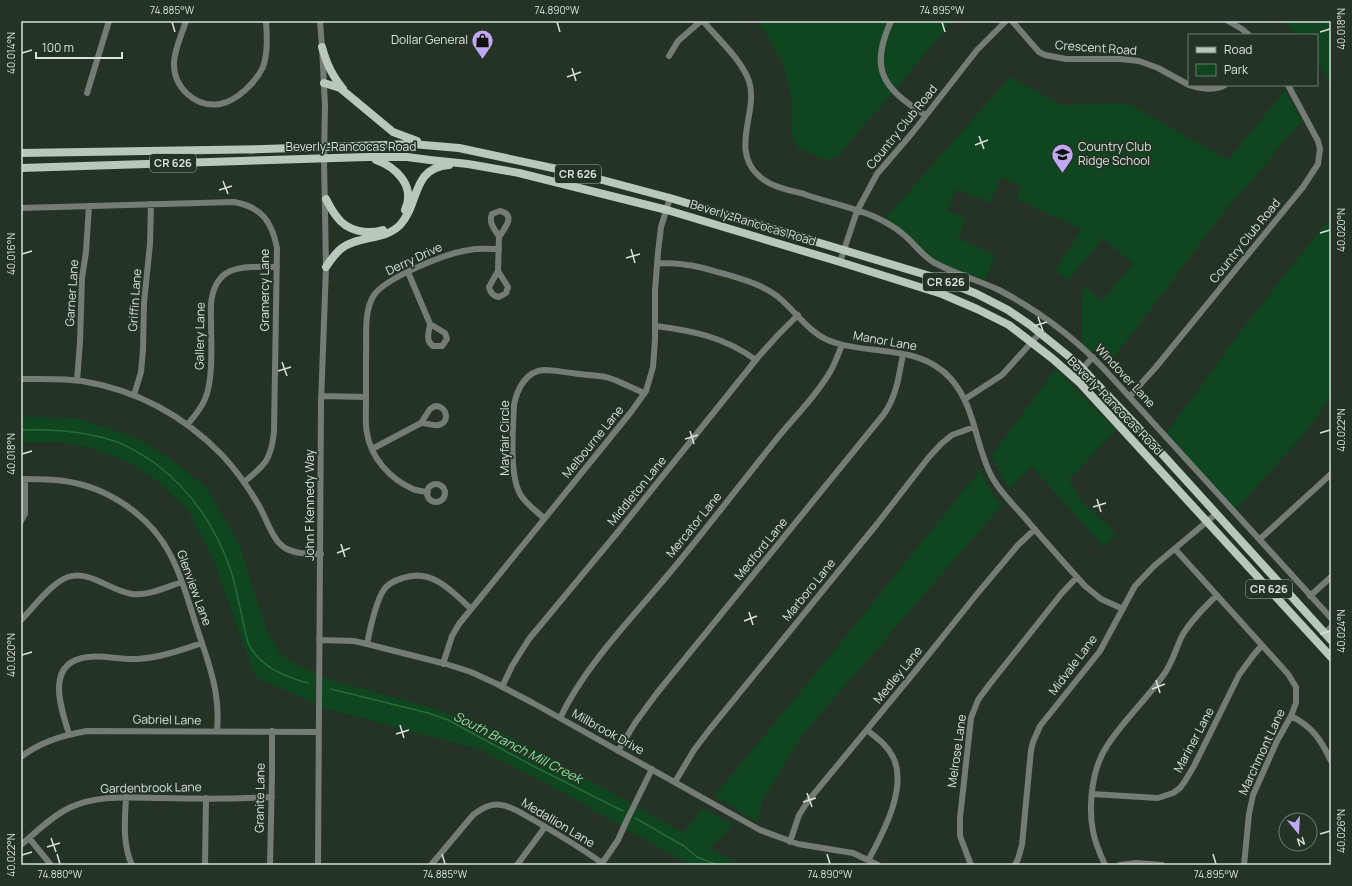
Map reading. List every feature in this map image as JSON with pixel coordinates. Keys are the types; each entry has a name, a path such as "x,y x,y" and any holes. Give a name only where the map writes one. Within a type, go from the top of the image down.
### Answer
{"main road":[{"path":"322,47 327,64 333,76 346,93"},
{"path":"324,83 335,86 346,93 393,132 427,145"},
{"name":"Beverly-Rancocas Road","path":"21,153 248,149 412,144 459,148 501,156 670,198 940,279 977,294 1008,310 1040,333 1083,368 1216,514 1328,630 1331,640"},
{"path":"326,198 337,218 358,231 368,233 378,232 388,229 396,223 407,206 408,197 403,180 392,167 367,157"},
{"name":"Beverly-Rancocas Road","path":"21,168 367,157 407,157 468,164 519,174 667,210 942,294 1009,325 1053,358 1080,383 1331,656"},
{"path":"326,267 335,253 351,243 382,236 400,226 406,217 419,185 424,176 431,170 440,166 468,164"},
{"path":"1278,599 1286,600 1292,604 1313,628 1319,631 1328,630"}],"street":[{"path":"87,93 109,21"},
{"path":"186,21 174,63 178,83 184,92 190,97 205,103 220,104 235,98 248,87 259,74 265,58 266,21"},
{"name":"John F Kennedy Way","path":"318,865 322,396 326,267 324,83 320,21"},
{"path":"669,56 678,41 702,21"},
{"name":"Windover Lane","path":"702,21 741,66 749,82 750,101 746,127 747,156 754,172 760,178 776,186 876,218 896,229 921,253 935,263 999,290 1055,324 1093,357 1130,396 1331,618"},
{"path":"891,21 880,55 883,76 887,83 904,100 925,115"},
{"name":"Country Club Road","path":"840,262 857,211 877,174 977,50 1006,21"},
{"name":"Crescent Road","path":"1012,21 1039,52 1045,55 1066,59 1120,59 1139,61 1158,68 1188,84"},
{"path":"1228,21 1248,34"},
{"name":"Crescent Road","path":"1193,86 1206,89 1215,89 1222,86"},
{"name":"Country Club Road","path":"1130,396 1152,373 1291,203 1314,172 1320,157 1318,141 1289,86"},
{"name":"Melbourne Lane","path":"443,664 452,636 459,624 631,412 649,383 653,367 656,326 655,291 660,234 670,198"},
{"name":"Gramercy Lane","path":"21,208 234,202 255,208 260,212 273,232 277,248 274,440 267,460 260,469 244,482"},
{"name":"Griffin Lane","path":"134,395 141,372 143,350 144,303 150,244 151,204"},
{"name":"Garner Lane","path":"77,381 82,278 86,252 89,206"},
{"path":"498,270 499,237"},
{"name":"Derry Drive","path":"428,492 414,490 394,477 382,466 372,449 366,427 367,325 371,302 374,295 385,284 444,256 461,251 476,249 499,249"},
{"name":"Manor Lane","path":"657,263 688,265 753,282 774,294 813,330 827,340 842,345 903,354 923,359 938,368 951,378 965,399 985,463 1005,496 1077,577 1096,596 1123,609"},
{"name":"Gallery Lane","path":"187,425 204,401 208,388 210,372 210,304 211,296 217,282 227,273 238,268 277,267"},
{"path":"408,272 430,324"},
{"name":"Middleton Lane","path":"502,687 512,666 529,639 617,533 756,360 798,316"},
{"path":"656,326 693,332 716,338 731,344 756,360"},
{"path":"965,399 1002,376 1040,333"},
{"name":"Mercator Lane","path":"560,718 576,688 598,659 708,527 822,384 831,372 842,345"},
{"name":"Medford Lane","path":"618,751 631,728 657,693 884,414 896,391 903,354"},
{"path":"1083,368 1093,357"},
{"name":"Mayfair Circle","path":"544,518 525,500 517,488 515,480 513,455 514,405 515,398 521,384 532,374 538,371 550,370 606,377 644,393"},
{"path":"21,379 77,381 100,385 134,395 155,404 187,425 223,456 244,482 260,506 279,543 289,550 300,553 320,554"},
{"path":"322,396 366,397"},
{"path":"372,449 421,423"},
{"name":"Marboro Lane","path":"675,782 694,750 713,725 929,458 941,444 952,435 974,427"},
{"path":"1260,539 1331,474"},
{"path":"21,521 25,514 23,479"},
{"name":"Glenview Lane","path":"23,479 54,480 74,483 103,492 122,502 139,514 160,538 171,556 182,582 213,678 217,696 217,731"},
{"name":"Midvale Lane","path":"1015,865 1022,845 1029,763 1033,742 1040,726 1100,651 1135,586 1147,572 1216,514"},
{"name":"Medley Lane","path":"790,842 796,822 803,808 977,594 1018,545 1035,529"},
{"name":"Marchmont Lane","path":"1175,549 1288,674 1296,687 1296,703 1291,716 1277,741 1253,795 1249,814 1244,865"},
{"path":"367,644 371,625 383,590 388,585 399,579 423,575 434,579 452,591 471,609"},
{"path":"21,620 55,585 68,577 75,576 90,578 120,591 134,594 148,593 182,582"},
{"path":"1310,596 1331,576"},
{"name":"Melrose Lane","path":"971,865 960,836 960,818 969,727 974,709 978,700 989,685 1062,593 1077,577"},
{"path":"1105,865 1093,833 1091,816 1092,794 1098,764 1106,747 1162,678 1172,662 1182,636 1189,625 1217,595"},
{"name":"Millbrook Drive","path":"319,640 367,644 471,672 560,718 750,825 790,842 853,853 869,859 878,865"},
{"path":"69,734 60,705 58,691 60,677 63,671 74,661 88,657 129,659 147,658 179,651 202,643"},
{"name":"Mariner Lane","path":"1092,794 1158,798 1173,793 1180,788 1194,766 1239,675 1262,645"},
{"path":"1291,716 1307,725 1316,734 1324,746 1331,762"},
{"path":"867,730 889,750 896,764 897,772 895,798 891,815 869,859"},
{"name":"Gabriel Lane","path":"21,757 44,743 69,734 87,731 318,732"},
{"name":"Granite Lane","path":"270,865 272,731"},
{"path":"601,864 618,840 652,769"},
{"path":"126,797 124,833 126,848 132,865"},
{"name":"Gardenbrook Lane","path":"21,845 54,818 69,808 93,800 126,797 272,797"},
{"path":"205,865 206,798"},
{"name":"Medallion Lane","path":"431,865 473,815 486,807 494,805 509,807 574,843 601,864"},
{"path":"516,865 544,827"},
{"path":"29,838 51,865"},
{"path":"1120,865 1136,863 1162,865"}],"green space":[{"path":"757,21 952,21 875,114 874,113 837,157 826,160 798,148 791,135 792,100 784,66 768,36"},
{"path":"1283,21 1331,21 1331,83 1318,64 1318,34 1296,34"},
{"name":"Country Club Ridge School","path":"1010,77 1061,105 1127,103 1228,160 1285,90 1302,121 1225,211 1109,364 1082,343 1081,316 1084,286 1102,301 1133,264 1103,238 1068,280 1055,271 1082,229 1017,199 1022,186 1001,177 990,203 956,189 947,210 965,219 958,238 995,256 985,280 932,261 883,221"},
{"path":"1331,216 1331,396 1299,440 1234,511 1165,435 1241,331"},
{"path":"1056,369 1116,430 1069,480 1080,500 1116,534 1104,547 1032,467 1009,489 991,456"},
{"path":"21,417 76,418 134,437 171,459 207,488 240,546 266,629 280,654 300,667 331,680 439,710 510,736 685,834 683,832 703,809 733,824 710,848 738,865 689,865 571,797 482,750 328,709 255,677 214,562 187,509 156,480 126,461 85,446 53,442 21,443"},
{"path":"980,470 994,497 1002,505 803,734 762,801 758,822 714,796 808,683"}],"waterway":[{"name":"South Branch Mill Creek","path":"21,430 68,431 114,441 141,454 169,475 181,486 202,512 218,540 231,571 250,647 261,661 276,671 283,675 308,683"},
{"name":"South Branch Mill Creek","path":"331,689 428,713 448,720 533,766 623,811"},
{"name":"South Branch Mill Creek","path":"635,818 684,846 697,857 717,865"}],"place":[{"name":"Dollar General","path":"483,60"},
{"name":"Country Club Ridge School","path":"1063,174"}]}
